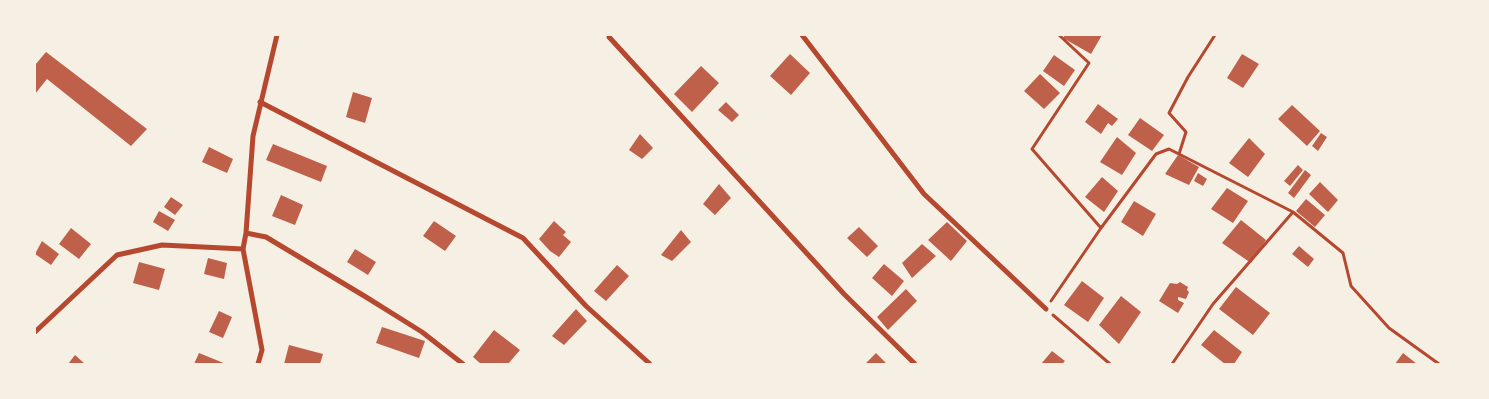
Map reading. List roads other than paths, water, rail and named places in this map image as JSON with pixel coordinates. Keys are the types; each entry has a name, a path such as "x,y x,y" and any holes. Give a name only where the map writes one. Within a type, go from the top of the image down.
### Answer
{"street":[{"path":"258,364 262,350 243,248 246,233 253,136 277,35"},
{"path":"610,35 608,38 844,294 915,364"},
{"path":"802,35 924,194 1046,309"},
{"path":"260,102 522,238 586,306 650,364"},
{"path":"246,233 266,237 366,297 422,332 463,364"},
{"path":"35,332 117,255 162,245 243,248"}]}
